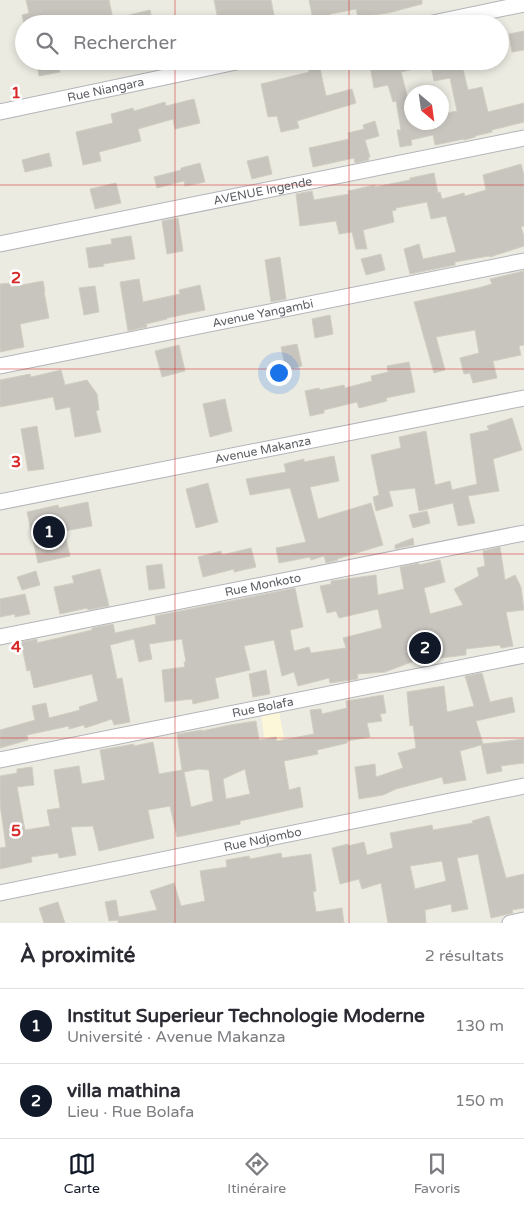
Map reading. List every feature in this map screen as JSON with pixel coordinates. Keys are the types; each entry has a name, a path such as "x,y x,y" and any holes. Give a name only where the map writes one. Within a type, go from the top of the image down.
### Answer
{"street":[{"path":"471,15 524,4"},
{"name":"Rue Niangara","path":"0,112 198,70"},
{"name":"AVENUE Ingende","path":"0,244 524,138"},
{"name":"Avenue Yangambi","path":"0,366 524,261"},
{"name":"Avenue Makanza","path":"0,502 524,398"},
{"name":"Rue Monkoto","path":"0,636 524,533"},
{"name":"Rue Bolafa","path":"0,760 524,655"},
{"name":"Rue Ndjombo","path":"0,893 524,786"},
{"path":"510,923 524,920"}],"shaded area":[{"path":"279,711 284,738 265,744 261,713"}],"building":[{"path":"26,0 109,0 112,15 22,15 29,13"},
{"path":"214,0 271,0 274,15 217,15"},
{"path":"309,0 422,0 422,4 388,13 358,15 356,9 330,15 312,15"},
{"path":"150,10 151,15 129,15"},
{"path":"524,31 524,50 512,52 509,34"},
{"path":"38,70 60,70 60,72 39,76"},
{"path":"309,70 320,70 326,96 352,89 356,103 297,121 299,128 281,132 277,116 268,117 261,84 309,72"},
{"path":"371,70 410,70 401,72 404,85 404,130 449,130 449,113 457,111 450,78 434,81 432,70 463,70 468,90 482,87 488,112 524,103 524,122 492,130 492,132 464,140 435,145 433,135 411,140 412,145 400,147 397,130 401,130 396,101 393,102 388,85 374,88"},
{"path":"194,99 200,123 175,129 173,119 138,129 141,141 99,152 101,161 83,165 76,132 113,123 111,114 133,108 134,111 165,102 166,106"},
{"path":"375,121 379,136 365,140 370,157 368,158 369,160 355,163 354,158 313,167 309,148 349,139 348,133 364,129 363,125"},
{"path":"49,153 52,166 25,172 22,160"},
{"path":"268,156 272,174 252,179 247,161"},
{"path":"200,163 205,182 185,186 184,181 157,188 154,177"},
{"path":"521,164 524,175 524,226 521,227 524,236 524,246 490,257 455,262 455,265 410,274 404,249 419,244 423,259 456,252 446,216 431,219 427,202 396,208 396,210 392,211 394,222 363,230 367,249 356,249 352,232 339,234 336,221 300,226 296,194 312,191 314,200 349,194 348,191 410,180 410,178 434,173 438,193 440,192 442,199 464,193 465,196 486,190 483,175"},
{"path":"116,183 121,203 95,209 90,189"},
{"path":"178,218 183,251 167,254 162,221"},
{"path":"131,236 135,259 89,268 86,248 112,244 111,239"},
{"path":"381,254 385,270 366,275 361,259"},
{"path":"280,257 286,299 271,302 265,260"},
{"path":"524,271 524,345 519,346 521,355 493,361 497,378 473,383 470,373 464,374 460,358 479,353 475,330 436,337 445,370 434,373 414,302 478,288 492,284 490,279"},
{"path":"139,279 143,302 180,294 179,290 200,285 205,310 167,318 146,324 147,327 128,331 120,282"},
{"path":"43,281 49,318 20,324 24,347 0,352 0,284 10,283 11,287"},
{"path":"95,286 99,312 84,315 79,288"},
{"path":"330,315 333,334 315,338 312,319"},
{"path":"297,344 302,366 286,370 281,347"},
{"path":"179,345 185,371 162,377 155,351"},
{"path":"409,362 415,392 386,398 387,401 359,408 357,402 324,410 324,413 310,416 305,391 344,385 345,388 372,381 371,376 388,372 387,366"},
{"path":"61,370 65,385 87,380 97,394 99,410 96,411 101,432 75,437 70,407 56,410 53,397 0,407 0,380 30,374 31,377"},
{"path":"225,399 232,431 210,437 203,404"},
{"path":"512,418 522,450 493,459 499,491 468,496 475,523 458,526 453,503 419,511 415,488 389,491 393,506 376,511 373,497 379,495 371,455 401,448 399,437 426,431 435,485 450,481 452,490 477,484 470,434 489,430 487,426"},
{"path":"37,426 44,469 28,471 21,429"},
{"path":"334,456 339,481 310,487 318,519 371,503 383,545 326,563 324,556 311,560 310,557 279,563 276,548 306,542 290,488 250,495 246,479 286,472 284,464 304,459 304,462"},
{"path":"208,483 218,522 196,528 186,489"},
{"path":"88,502 92,526 64,531 70,556 38,563 27,512 58,505 59,508"},
{"path":"427,511 430,523 413,528 409,515"},
{"path":"413,538 414,545 395,549 395,545"},
{"path":"500,547 505,580 515,575 521,587 524,610 506,612 513,646 501,648 500,645 466,649 466,655 418,663 417,660 385,672 357,674 358,679 330,683 329,678 298,686 294,672 282,676 274,640 244,646 250,670 215,678 219,698 193,704 192,699 165,702 162,670 185,667 184,662 186,662 182,639 149,644 152,659 139,662 134,639 110,645 117,679 122,678 130,722 114,725 112,719 85,728 84,725 69,729 69,726 27,735 28,740 0,748 0,730 35,720 32,706 46,703 49,718 80,710 79,707 98,701 92,674 34,688 30,670 27,671 21,642 37,639 37,643 113,624 115,633 156,624 155,616 295,588 303,627 290,630 294,651 309,647 311,653 346,648 343,638 382,628 378,609 339,618 336,611 327,613 320,586 331,584 331,581 376,575 378,595 404,589 400,567 440,560 445,582 424,588 430,614 463,605 454,589 479,576 477,568 485,566 483,551"},
{"path":"251,548 256,567 234,572 234,569 203,577 198,557 221,551 222,555"},
{"path":"162,564 165,588 149,590 146,566"},
{"path":"100,569 109,606 88,610 87,608 60,614 54,587 74,583 72,576"},
{"path":"36,571 40,585 22,590 17,577"},
{"path":"25,594 30,614 0,617 0,599"},
{"path":"266,670 270,694 253,697 249,674"},
{"path":"482,673 490,702 512,697 515,712 476,721 483,744 524,739 524,763 501,766 502,771 487,774 481,745 460,751 466,780 444,784 442,777 396,789 383,795 359,799 355,767 375,764 376,777 403,768 398,753 416,748 413,725 410,726 407,692 444,686 447,712 474,706 465,676"},
{"path":"383,695 386,713 380,714 382,721 367,723 370,737 347,741 347,743 317,750 318,754 284,761 289,790 300,787 303,807 240,821 240,824 177,837 170,806 148,810 154,838 99,851 93,826 71,827 76,855 59,858 58,853 31,857 32,862 0,869 0,848 6,847 0,804 0,776 17,773 17,769 32,767 34,785 17,787 25,830 50,826 47,810 60,808 54,770 79,766 82,784 105,780 100,750 153,742 159,774 182,770 177,734 256,721 259,740 276,737 277,741 314,734 310,710 321,709 322,714 347,708 346,701","holes":["199,769 209,770 213,801 191,807 184,772","245,769 250,794 226,799 223,779"]},
{"path":"489,816 506,878 524,874 524,908 512,910 513,913 491,918 478,854 457,858 468,909 452,912 451,904 425,910 426,923 388,923 381,883 362,889 359,879 340,884 332,848 364,842 367,855 393,848 390,833 432,825 433,830 473,823 472,821","holes":["442,861 446,881 415,889 410,866"]},
{"path":"281,853 282,858 311,854 316,891 313,892 316,912 342,908 344,923 118,923 118,920 109,921 105,902 116,900 119,917 157,910 150,891 174,883 181,906 205,901 200,871 227,867 226,860 249,856 250,859"},
{"path":"58,902 65,923 44,923 39,908"}],"place":[{"name":"Institut Superieur Technologie Moderne","path":"49,532"},
{"name":"villa mathina","path":"425,648"}]}
